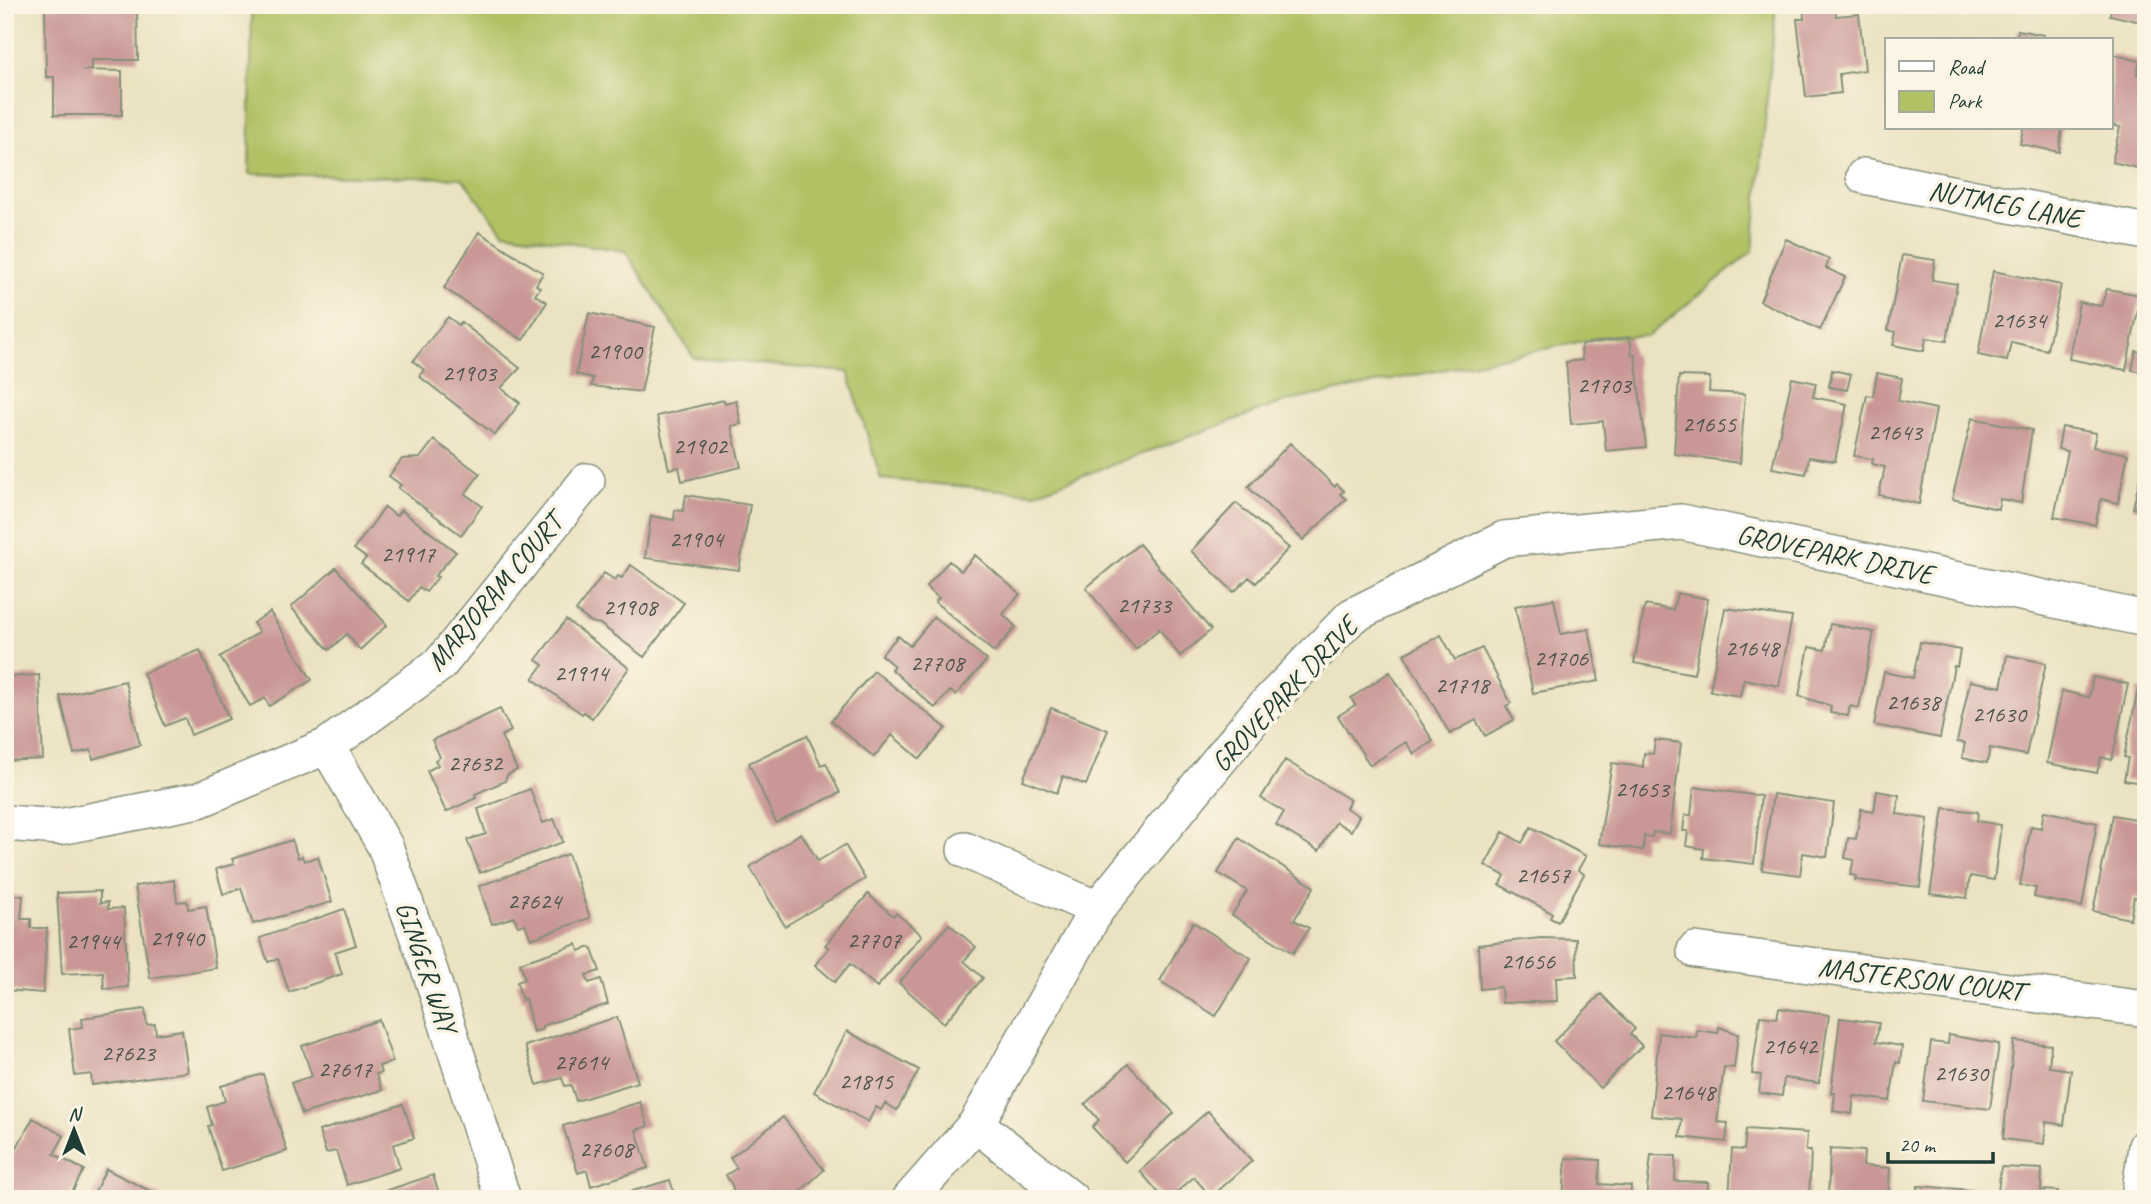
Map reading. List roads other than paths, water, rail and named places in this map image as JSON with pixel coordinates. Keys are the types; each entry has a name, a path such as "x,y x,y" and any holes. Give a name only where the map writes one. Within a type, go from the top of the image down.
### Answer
{"street":[{"name":"NUTMEG LANE","path":"1864,176 2146,232"},
{"name":"MARJORAM COURT","path":"5,823 59,827 199,800 327,746 440,664 587,481"},
{"name":"GROVEPARK DRIVE","path":"910,1199 976,1124 1097,909 1257,715 1352,616 1504,539 1681,522 2146,619"},
{"name":"GINGER WAY","path":"327,746 385,846 431,974 503,1199"},
{"path":"965,850 1097,909"},
{"name":"MASTERSON COURT","path":"1695,950 2146,1009"},
{"path":"976,1124 1071,1199"},
{"path":"2139,1199 2146,1146"}]}
